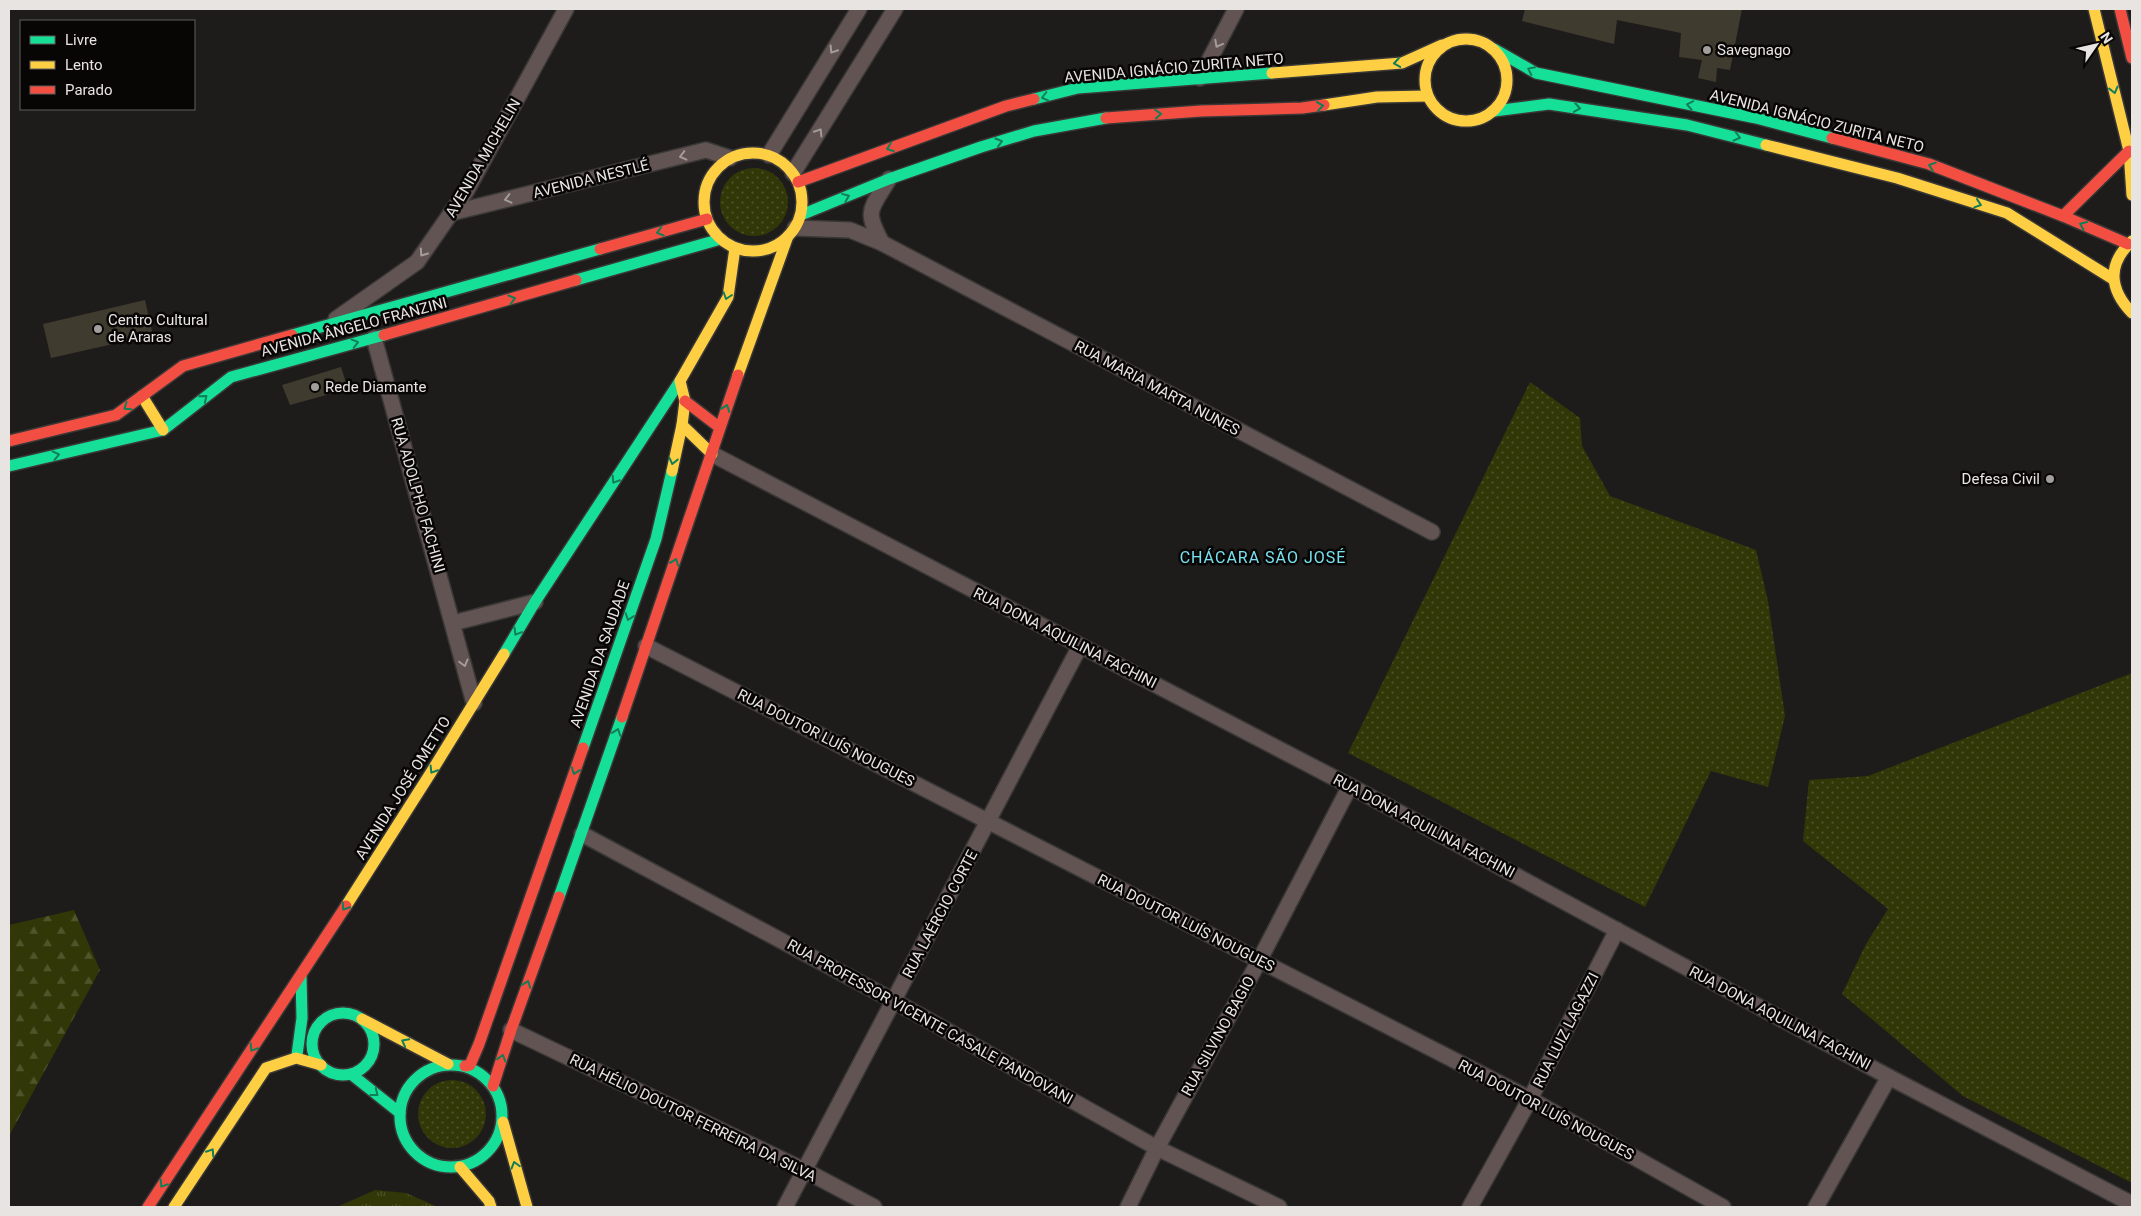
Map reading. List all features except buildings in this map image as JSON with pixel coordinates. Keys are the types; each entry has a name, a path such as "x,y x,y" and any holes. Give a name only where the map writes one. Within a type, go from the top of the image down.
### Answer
{"main road":[{"path":"2094,9 2129,151 2132,195"},
{"path":"2120,9 2132,58"},
{"path":"1469,38 1482,41 1494,49 1502,60 1507,73 1507,87 1503,100 1494,111 1485,118 1472,121 1458,121 1440,112 1428,96 1424,82 1426,68 1432,55 1442,45 1455,40 1469,38"},
{"name":"AVENIDA IGNÁCIO ZURITA NETO","path":"795,178 1006,106 1078,88 1402,64 1442,45"},
{"name":"AVENIDA IGNÁCIO ZURITA NETO","path":"1494,49 1536,73 1756,118 1930,164 2130,243"},
{"path":"493,1086 511,1030 582,834 712,454 719,428 794,226 802,199 795,178 786,165 769,155 756,152 742,153 718,166 710,177 705,191 704,205 712,230 721,239 735,248 749,251 763,250 777,245 794,226 888,179 1034,131 1106,118 1201,111 1302,108 1377,98 1428,96"},
{"path":"1494,111 1549,104 1687,125 1897,178 2007,213 2113,279"},
{"path":"2063,216 2129,151"},
{"name":"AVENIDA ÂNGELO FRANZINI","path":"9,441 116,415 183,366 707,219"},
{"name":"AVENIDA ÂNGELO FRANZINI","path":"9,466 163,430 231,377 721,239"},
{"path":"2130,243 2120,254 2115,266 2113,279 2116,293 2124,306 2132,314"},
{"path":"680,381 728,296 735,248"},
{"name":"AVENIDA DA SAUDADE","path":"466,1066 470,1066 479,1044 656,539 682,426 685,402 680,381"},
{"name":"AVENIDA JOSÉ OMETTO","path":"148,1207 301,976 474,703 535,602 680,381"},
{"path":"142,396 163,430"},
{"path":"685,402 719,428"},
{"path":"682,426 712,454"},
{"path":"296,1058 302,1018 301,976"},
{"path":"280,1008 302,1018 342,1013 351,1014 448,1064"},
{"path":"342,1013 324,1020 317,1027 314,1036 312,1046 315,1056 321,1065 330,1072 351,1074 361,1070 368,1062 373,1052 372,1033 368,1025 360,1018"},
{"path":"174,1207 266,1068 296,1058 321,1065"},
{"path":"503,1122 498,1138 489,1152 476,1161 460,1167 442,1166 426,1160 412,1149 403,1133 400,1113 403,1098 415,1080 433,1067 448,1064 466,1066 481,1074 493,1086 502,1109 503,1122 527,1207"},
{"path":"351,1074 400,1113"},
{"path":"460,1167 489,1201 491,1207"}],"street":[{"name":"AVENIDA MICHELIN","path":"329,324 417,262 467,190 566,9"},
{"path":"769,155 859,9"},
{"path":"795,178 895,9"},
{"path":"1200,78 1236,9"},
{"name":"AVENIDA NESTLÉ","path":"451,213 706,150 730,158"},
{"path":"882,243 871,222 870,210 888,179"},
{"name":"RUA MARIA MARTA NUNES","path":"794,226 850,230 882,243 1432,532"},
{"name":"RUA ADOLPHO FACHINI","path":"374,338 474,703"},
{"name":"RUA DONA AQUILINA FACHINI","path":"712,454 1350,786 1888,1076 2132,1204"},
{"path":"453,623 535,602"},
{"name":"RUA DOUTOR LUÍS NOUGUES","path":"646,646 1530,1099 1723,1207"},
{"name":"RUA LAÉRCIO CORTE","path":"785,1207 1080,646"},
{"name":"RUA SILVINO BAGIO","path":"1128,1207 1157,1148 1259,961 1350,786"},
{"name":"RUA PROFESSOR VICENTE CASALE PANDOVANI","path":"582,834 894,1001 1157,1148 1279,1207"},
{"name":"RUA LUIZ LAGAZZI","path":"1470,1207 1530,1099 1617,930"},
{"name":"RUA HÉLIO DOUTOR FERREIRA DA SILVA","path":"511,1030 804,1170 874,1207"},
{"path":"1816,1207 1888,1076"}],"green space":[{"path":"747,168 761,168 773,173 783,183 788,195 788,209 783,221 773,231 761,236 747,236 735,231 725,221 720,209 720,195 725,183 735,173"},
{"path":"1530,382 1580,418 1582,446 1610,496 1756,550 1768,601 1785,716 1768,787 1711,771 1645,907 1348,753"},
{"path":"2132,673 2132,1183 1963,1096 1842,994 1866,944 1888,909 1803,841 1809,780 1868,776"},
{"path":"74,910 100,970 9,1136 9,925"},
{"path":"452,1080 465,1082 476,1090 484,1101 486,1114 484,1127 476,1138 465,1146 452,1148 439,1146 428,1138 420,1127 418,1114 420,1101 428,1090 439,1082"},
{"path":"375,1190 406,1193 438,1207 337,1207"}],"traffic: fast":[{"path":"1494,49 1536,73 1756,118 1832,138"},
{"path":"1034,99 1078,88 1272,73"},
{"path":"1494,111 1549,104 1687,125 1766,145"},
{"path":"801,215 889,179 981,147 1034,131 1106,118"},
{"path":"576,280 721,239"},
{"path":"292,335 600,249"},
{"path":"9,466 163,430 231,377 384,335"},
{"path":"504,654 535,602 680,381"},
{"path":"583,748 656,539 672,471"},
{"path":"559,897 622,717"},
{"path":"297,1055 302,1018 301,976"},
{"path":"343,1013 355,1016 365,1022 371,1032 374,1044 371,1056 365,1066 355,1072 343,1075 331,1072 321,1066 315,1056 312,1044 315,1032 321,1022 331,1016 343,1013"},
{"path":"451,1065 471,1069 487,1080 498,1096 502,1116 498,1136 487,1152 471,1163 451,1167 431,1163 415,1152 404,1136 400,1116 404,1096 415,1080 431,1069 451,1065"},
{"path":"351,1074 400,1113"}],"traffic: slow":[{"path":"2094,9 2129,151 2132,195"},
{"path":"1458,39 1474,39 1489,46 1500,57 1507,72 1507,80 1504,96 1495,109 1474,121 1458,121 1443,114 1432,103 1425,88 1425,72 1432,57 1443,46 1458,39"},
{"path":"1272,73 1402,63 1442,45"},
{"path":"1324,105 1377,97 1428,96"},
{"path":"1766,145 1897,178 2007,213 2113,279"},
{"path":"753,153 772,157 788,167 798,183 802,202 798,221 788,237 772,247 753,251 734,247 718,237 708,221 704,202 708,183 718,167 734,157 753,153"},
{"path":"738,375 788,236"},
{"path":"2132,241 2118,259 2114,277 2119,295 2132,313"},
{"path":"672,471 685,401 680,381 728,297 735,248"},
{"path":"142,396 163,430"},
{"path":"682,425 712,454"},
{"path":"346,906 504,654"},
{"path":"362,1019 448,1064"},
{"path":"174,1207 266,1068 296,1058 321,1065"},
{"path":"503,1122 527,1207"},
{"path":"460,1167 489,1201 491,1207"}],"traffic: jam":[{"path":"2120,9 2132,58"},
{"path":"798,182 1006,106 1034,99"},
{"path":"1106,118 1201,111 1302,108 1324,105"},
{"path":"1832,138 1929,164 2063,216 2128,244"},
{"path":"2063,216 2129,151"},
{"path":"600,249 707,219"},
{"path":"384,335 576,280"},
{"path":"9,441 116,415 183,366 292,335"},
{"path":"622,717 738,375"},
{"path":"685,401 719,427"},
{"path":"465,1066 470,1065 479,1044 583,748"},
{"path":"493,1086 559,897"},
{"path":"148,1207 346,906"}],"place":[{"name":"Savegnago","path":"1707,50"},
{"name":"Centro Cultural de Araras","path":"98,329"},
{"name":"Rede Diamante","path":"315,387"},
{"name":"Defesa Civil","path":"2050,479"}],"district":[{"name":"CHÁCARA SÃO JOSÉ","path":"1263,557"}]}
